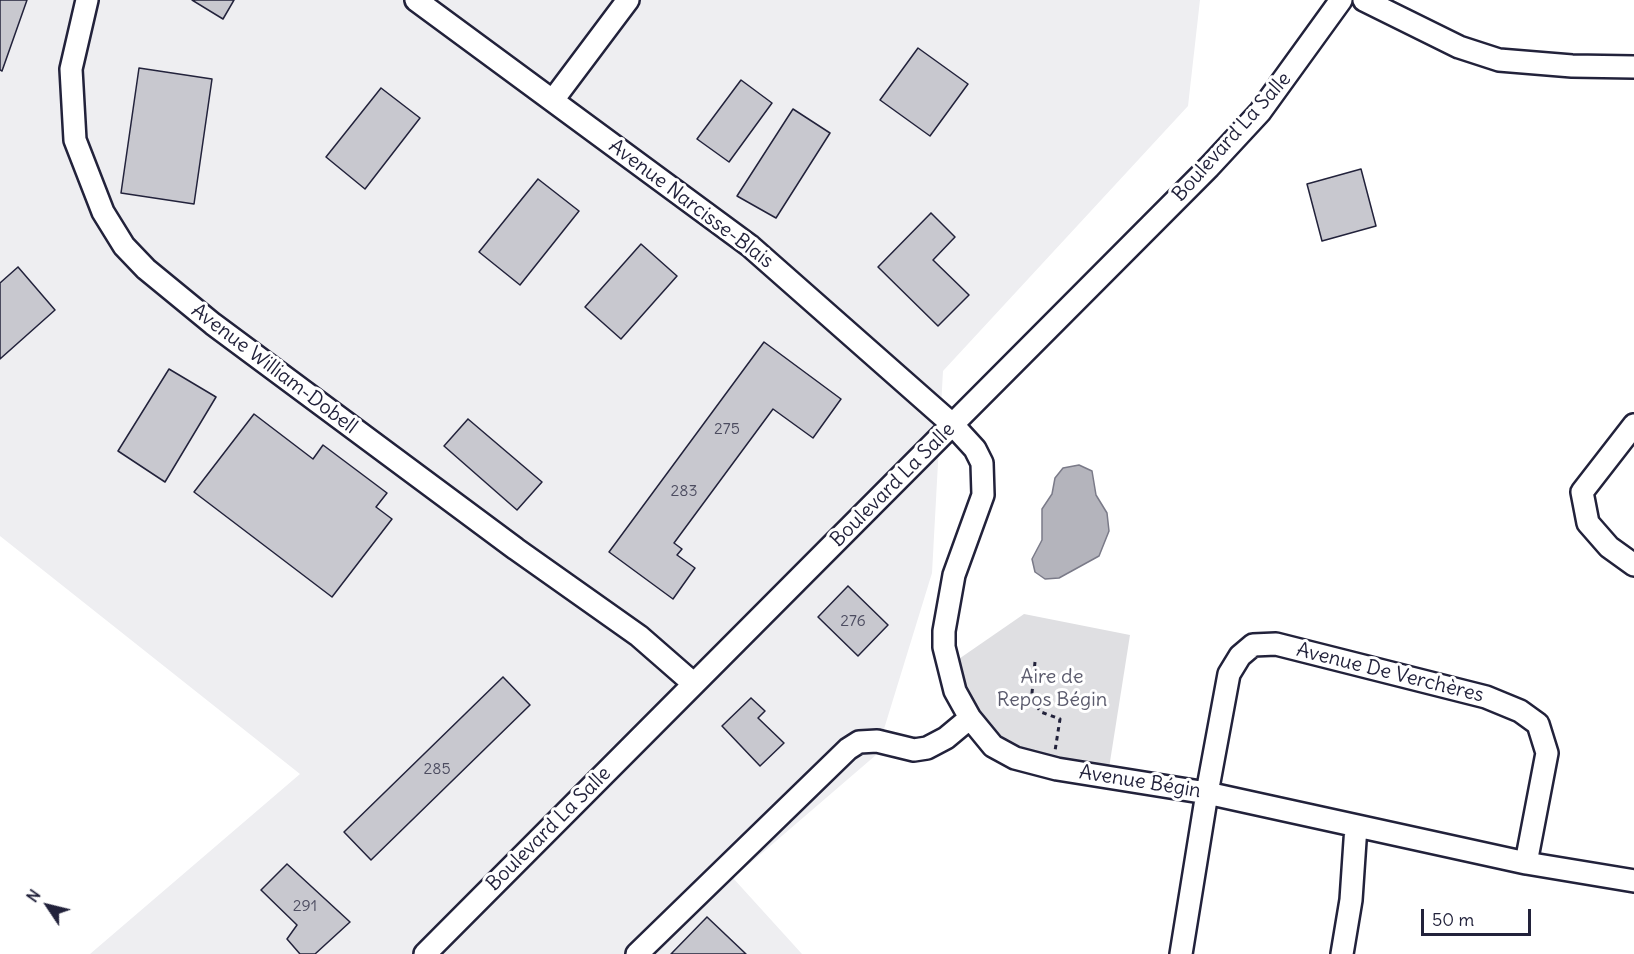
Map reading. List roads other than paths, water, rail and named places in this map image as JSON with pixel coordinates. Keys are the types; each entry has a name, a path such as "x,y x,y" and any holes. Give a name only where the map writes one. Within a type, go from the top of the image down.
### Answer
{"street":[{"name":"Avenue William-Dobell","path":"87,0 71,69 75,140 103,212 124,246 146,269 213,324 507,542 639,636 694,684"},
{"name":"Avenue Narcisse-Blais","path":"416,0 750,246 953,425"},
{"path":"553,100 628,0"},
{"name":"Boulevard La Salle","path":"425,954 953,425 1245,128 1299,60 1341,0"},
{"path":"1364,0 1460,47 1499,60 1572,66 1634,67"},
{"name":"Avenue Bégin","path":"953,425 975,449 982,463 983,495 954,575 944,631 947,669 955,692 970,718 993,746 1015,758 1052,767 1206,793 1526,863 1634,881"},
{"path":"1634,425 1582,492 1588,523 1609,548 1634,565"},
{"name":"Avenue De Verchères","path":"1182,954 1206,793 1229,674 1240,656 1253,645 1276,644 1486,697 1520,711 1538,724 1547,753 1526,863"},
{"path":"637,954 848,749 859,742 877,741 914,750 927,748 946,738 970,718"},
{"path":"1342,954 1351,900 1356,826"}],"park label":[{"name":"Aire de Repos Bégin","path":"1052,688"}]}
